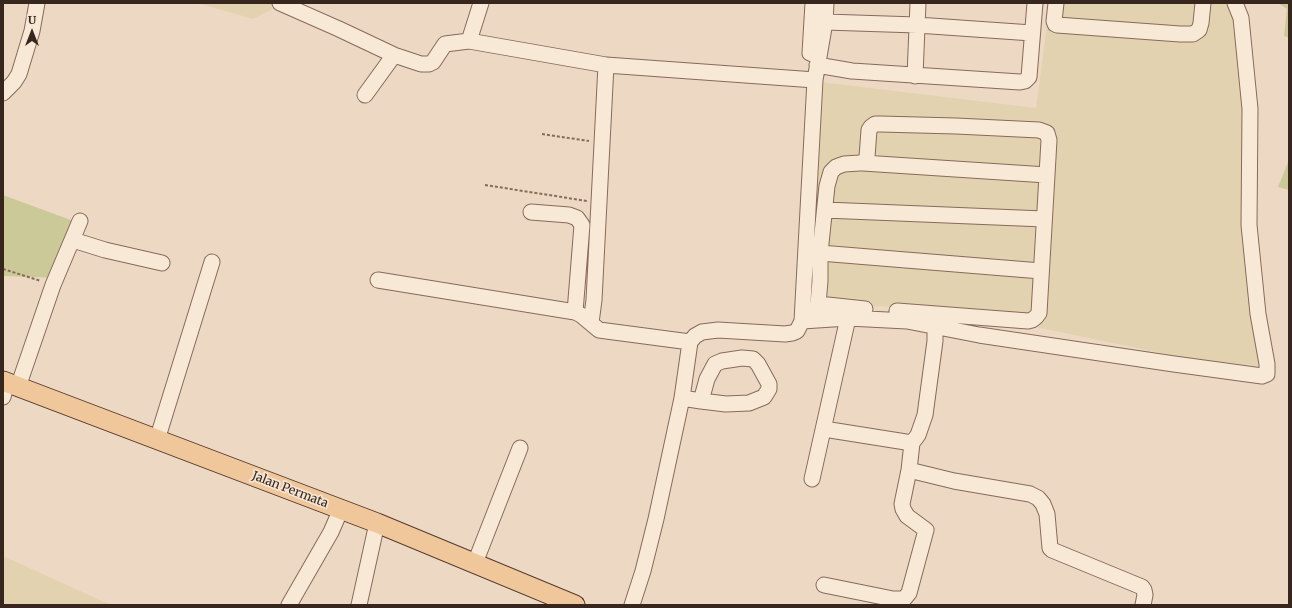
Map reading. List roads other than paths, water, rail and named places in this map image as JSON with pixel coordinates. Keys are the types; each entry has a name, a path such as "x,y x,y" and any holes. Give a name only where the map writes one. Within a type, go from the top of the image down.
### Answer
{"main road":[{"name":"Jalan Permata","path":"8,387 157,440 341,509 576,605"}],"street":[{"path":"3,93 14,82 19,74 32,32 37,3"},
{"path":"280,3 394,55 421,64 429,64 433,62 445,44 469,41 606,65 815,80"},
{"path":"469,41 481,3"},
{"path":"813,3 810,53 818,61 852,71 1020,82 1025,81 1029,77 1035,3"},
{"path":"809,321 815,80 825,22 826,3"},
{"path":"915,76 918,3"},
{"path":"1056,3 1054,21 1057,25 1180,34 1193,34 1199,30 1203,3"},
{"path":"809,321 848,318 907,321 986,336 1189,366 1262,376 1267,374 1267,364 1258,314 1249,225 1250,109 1241,18 1235,3"},
{"path":"825,22 917,25 1032,33"},
{"path":"365,95 394,55"},
{"path":"591,323 594,300 606,65"},
{"path":"818,304 846,308 1032,320 1036,318 1039,313 1049,140 1047,133 1039,130 874,124 869,130 867,157 866,161 863,163"},
{"path":"632,605 643,571 656,518 682,398 690,342 695,336 702,332 718,330 785,334 792,333 797,331 809,321 818,304 820,253 827,186 831,172 836,167 844,164 863,163 1047,175"},
{"path":"825,210 1044,219"},
{"path":"531,212 569,215 577,218 582,225 575,312"},
{"path":"8,387 80,222"},
{"path":"73,240 105,250 162,263"},
{"path":"820,253 1041,271"},
{"path":"157,440 212,262"},
{"path":"378,280 575,312 581,315 598,330 690,342"},
{"path":"812,479 848,318"},
{"path":"824,585 893,599 904,599 908,593 926,530 907,516 902,504 909,470 912,443 918,435 925,415 935,341 935,326"},
{"path":"682,398 701,401"},
{"path":"824,429 912,443"},
{"path":"475,563 520,448"},
{"path":"909,470 954,481 1030,494 1038,498 1043,504 1046,514 1050,548 1142,587 1145,595 1143,605"},
{"path":"289,605 331,532 341,509"},
{"path":"359,605 377,523"}]}
